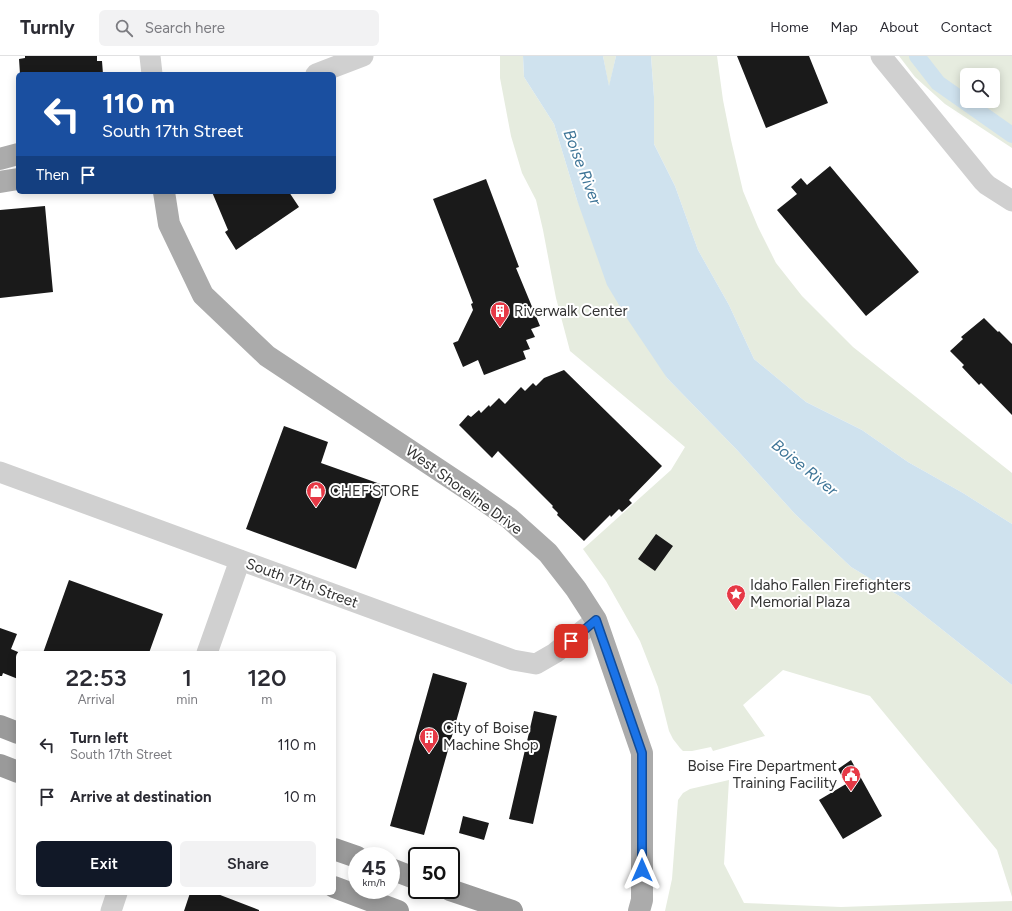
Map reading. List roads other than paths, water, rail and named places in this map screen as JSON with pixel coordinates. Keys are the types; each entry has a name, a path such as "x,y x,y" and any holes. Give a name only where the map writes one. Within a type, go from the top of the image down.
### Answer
{"highway":[{"path":"0,726 16,732"},
{"path":"0,765 16,771"},
{"path":"336,850 348,854"},
{"path":"336,888 398,911"},
{"path":"460,893 512,911"}],"main road":[{"path":"0,159 16,155"},
{"path":"0,182 16,179"},
{"name":"West Shoreline Drive","path":"164,194 169,224 203,295 267,356 509,518 548,553 576,589 596,620 642,753 642,900 640,911"}],"street":[{"path":"150,56 152,72"},
{"path":"321,72 363,56"},
{"path":"881,56 983,181 1012,201"},
{"name":"South 17th Street","path":"0,472 513,660 536,664 555,653 596,620"},
{"path":"208,651 240,560"},
{"path":"111,911 116,895"}],"water":[{"name":"Boise River","path":"523,56 603,56 609,86 616,56 651,56 654,97 654,144 675,186 698,250 729,305 754,359 806,402 862,430 908,462 963,493 1012,524 1012,685 901,597 851,567 795,514 737,450 667,378 628,320 607,285 577,200 554,124 524,77"}],"waterway":[{"path":"917,56 938,83 1012,135"}],"place":[{"name":"Riverwalk Center","path":"500,328"},
{"name":"CHEF'STORE","path":"316,508"},
{"name":"Idaho Fallen Firefighters Memorial Plaza","path":"736,611"},
{"name":"City of Boise Machine Shop","path":"429,754"},
{"name":"Boise Fire Department Training Facility","path":"851,792"}]}
